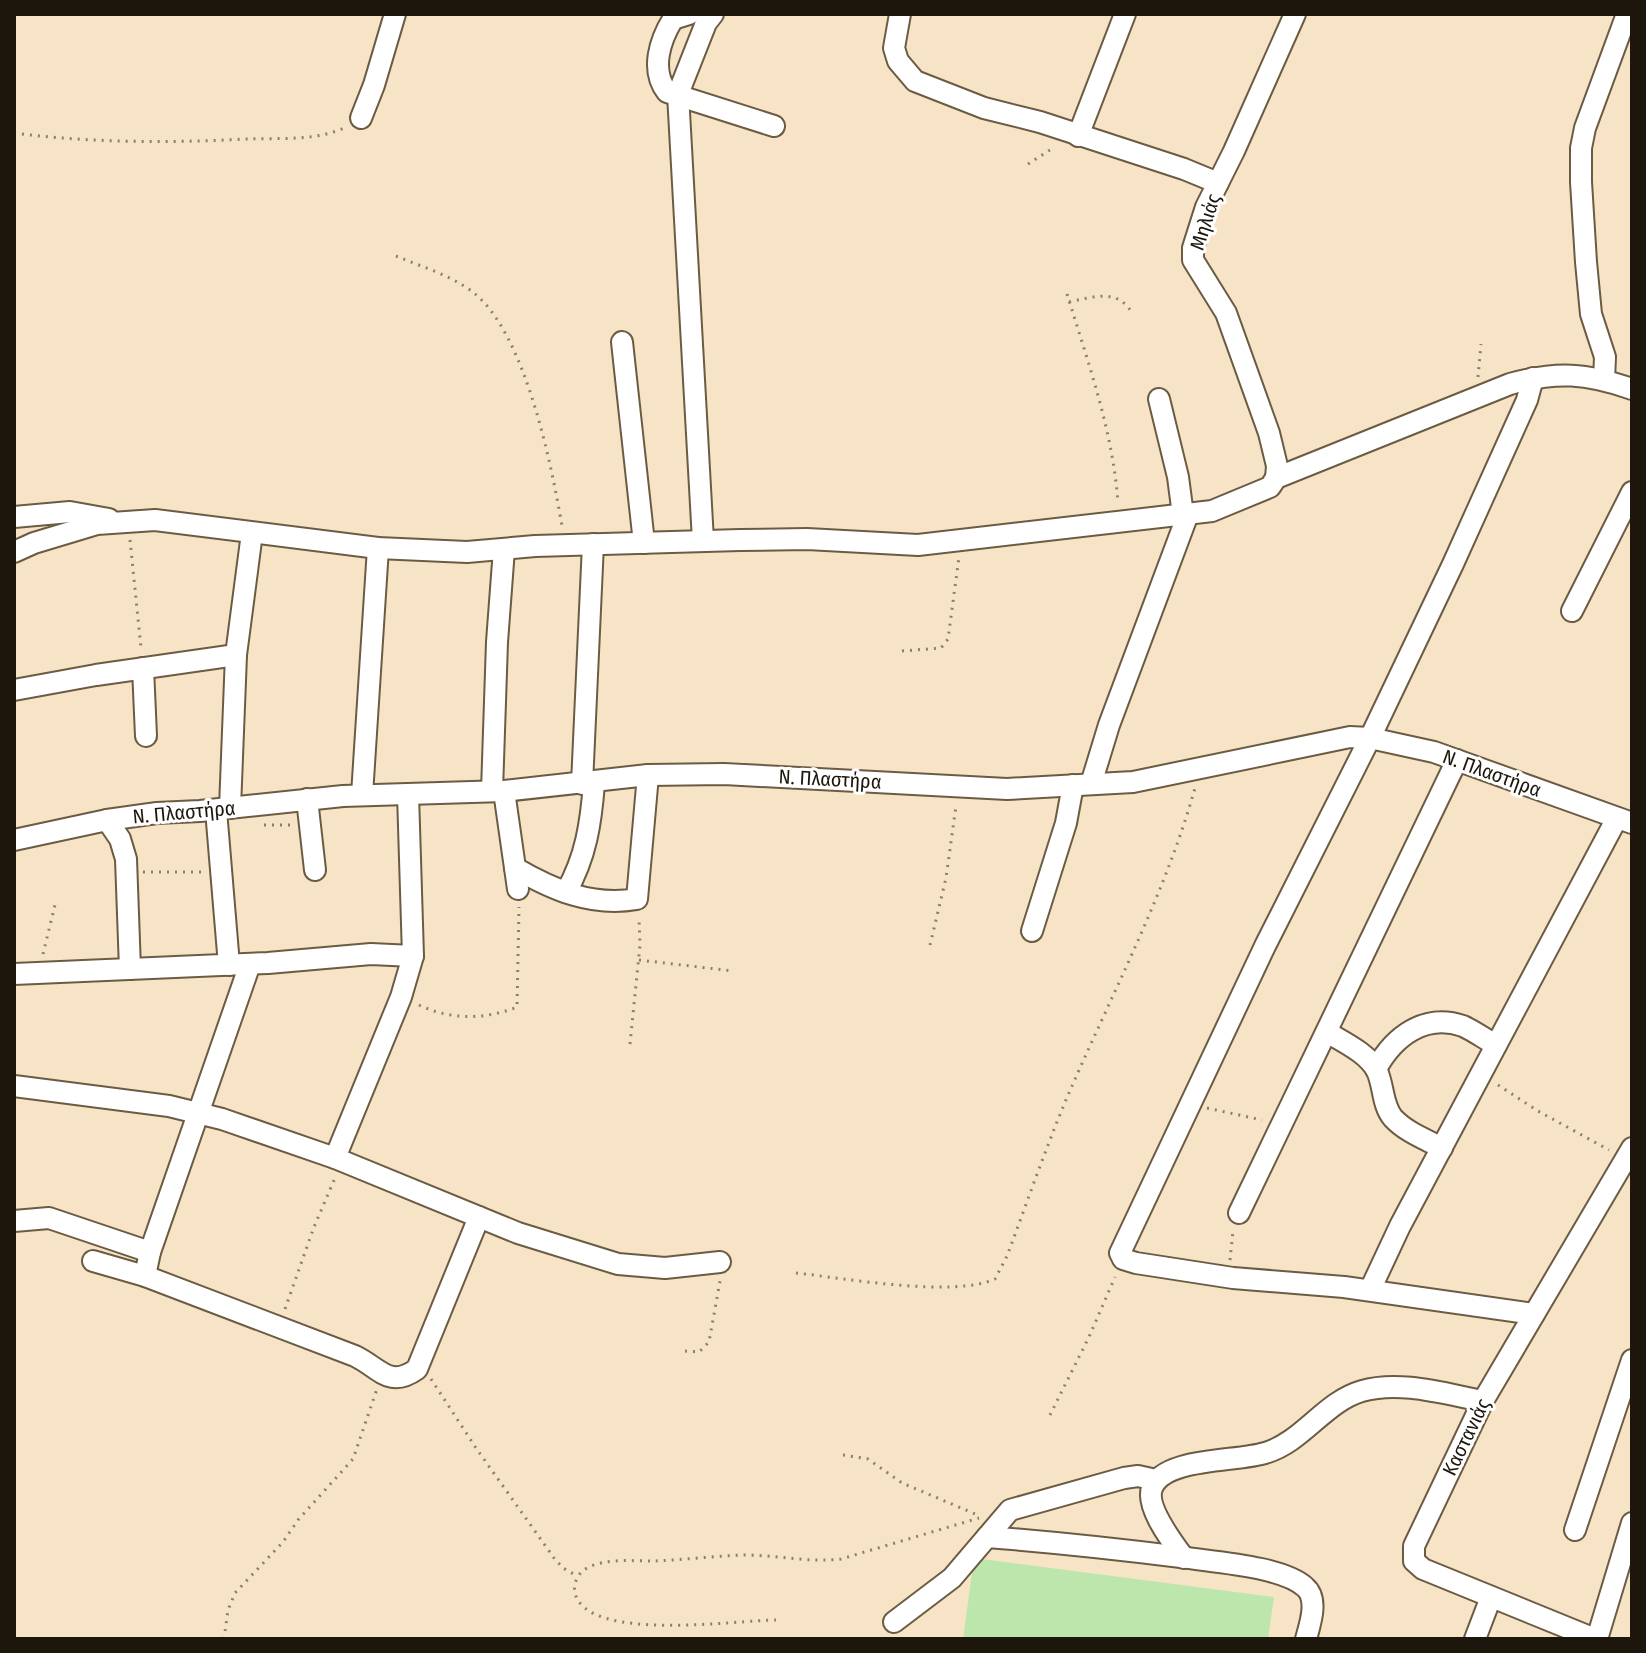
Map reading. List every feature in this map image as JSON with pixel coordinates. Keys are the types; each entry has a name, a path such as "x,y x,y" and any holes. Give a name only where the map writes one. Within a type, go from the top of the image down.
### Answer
{"street":[{"path":"361,118 395,14"},
{"path":"689,14 673,19 659,47 663,88 667,92 774,126"},
{"path":"703,541 678,94 706,23 713,14"},
{"path":"900,14 894,48 898,61 915,81 984,108 1040,122 1218,183"},
{"path":"1078,136 1125,14"},
{"name":"Μηλιάς","path":"1276,478 1277,466 1269,433 1226,313 1193,260 1195,239 1218,183 1295,14"},
{"path":"1604,380 1605,357 1591,314 1587,275 1581,148 1585,128 1627,14"},
{"path":"622,342 644,543"},
{"path":"14,552 97,524 155,520 378,548 467,552 565,545 703,541 807,539 918,545 962,541 1212,511 1270,487 1276,478 1510,384 1533,378 1565,374 1604,380 1632,389"},
{"path":"1533,378 1527,400 1453,564 1265,946 1120,1253 1123,1259 1227,1277 1370,1290 1534,1314"},
{"path":"1032,931 1066,823 1109,725 1186,514 1159,399"},
{"path":"1572,611 1632,492"},
{"path":"14,517 70,512 124,521"},
{"path":"145,1276 150,1252 199,1113 240,965 220,873 236,655 252,533"},
{"path":"566,892 587,841 593,544"},
{"path":"362,795 378,548"},
{"path":"504,549 497,642 498,791 516,878 536,881 598,902 637,899 648,775"},
{"path":"14,690 236,655"},
{"path":"143,668 146,736"},
{"name":"Ν. Πλαστήρα","path":"15,838 157,813 362,795 498,791 648,775 724,774 1007,789 1133,782 1350,737 1370,738 1434,752 1624,821"},
{"path":"1239,1213 1457,760"},
{"path":"335,1158 401,997 413,956 408,794"},
{"path":"307,799 315,870"},
{"path":"107,820 120,839 127,875 130,969"},
{"path":"1370,1290 1496,1045 1624,821"},
{"path":"14,974 240,965 371,954 413,956"},
{"path":"1376,1069 1384,1054 1398,1039 1427,1022 1445,1022 1464,1027 1496,1045"},
{"path":"1327,1032 1364,1056 1376,1069 1392,1117 1407,1130 1442,1148"},
{"path":"14,1086 169,1106 199,1113 335,1158 518,1233 618,1264 665,1268 720,1262"},
{"name":"Καστανιάς","path":"1596,1639 1423,1569 1414,1561 1414,1546 1483,1401 1630,1152"},
{"path":"93,1261 145,1276 372,1364 383,1375 397,1379 417,1369 479,1217"},
{"path":"14,1221 49,1218 150,1252"},
{"path":"1575,1530 1632,1360"},
{"path":"1184,1558 1164,1529 1152,1503 1151,1491 1164,1473 1184,1466 1266,1453 1292,1441 1340,1402 1360,1391 1381,1387 1415,1388 1483,1401"},
{"path":"894,1622 952,1578 1010,1510 1124,1478 1138,1476 1156,1480"},
{"path":"1596,1639 1632,1523"},
{"path":"987,1537 1067,1543 1240,1564 1291,1578 1307,1588 1311,1596 1312,1614 1306,1639"},
{"path":"1475,1639 1491,1597"}],"path":[{"path":"14,133 193,143 317,135 337,132 361,118"},
{"path":"1028,164 1078,136"},
{"path":"396,256 474,293 499,319 519,361 534,406 565,545"},
{"path":"1067,294 1114,465 1120,523"},
{"path":"1069,302 1102,296 1118,297 1127,303 1132,313"},
{"path":"1471,400 1481,344"},
{"path":"124,521 143,668"},
{"path":"902,651 941,648 948,639 962,541"},
{"path":"796,1273 938,1287 968,1286 995,1279 1007,1256 1071,1087 1124,973 1159,887 1187,815 1199,769"},
{"path":"930,945 955,826 957,786"},
{"path":"258,825 310,827"},
{"path":"127,875 154,871 220,873"},
{"path":"401,997 431,1011 453,1016 480,1016 517,1007 520,933 516,878"},
{"path":"630,1044 640,945 637,899"},
{"path":"37,973 55,905"},
{"path":"639,960 733,971"},
{"path":"1481,1073 1538,1111 1606,1149 1630,1152"},
{"path":"1191,1105 1282,1125"},
{"path":"280,1329 314,1227 336,1175 335,1158"},
{"path":"1227,1277 1233,1226 1239,1213"},
{"path":"1050,1415 1123,1259"},
{"path":"685,1351 699,1352 709,1342 720,1285 720,1262"},
{"path":"420,1363 554,1558 577,1576"},
{"path":"224,1639 228,1610 235,1593 353,1459 383,1375"},
{"path":"776,1620 697,1625 610,1620 590,1613 578,1601 574,1589 577,1576 593,1565 746,1555 823,1561 841,1559 983,1517 902,1483 868,1459 843,1455"}],"green space":[{"path":"974,1558 1274,1597 1268,1639 963,1639"}]}
